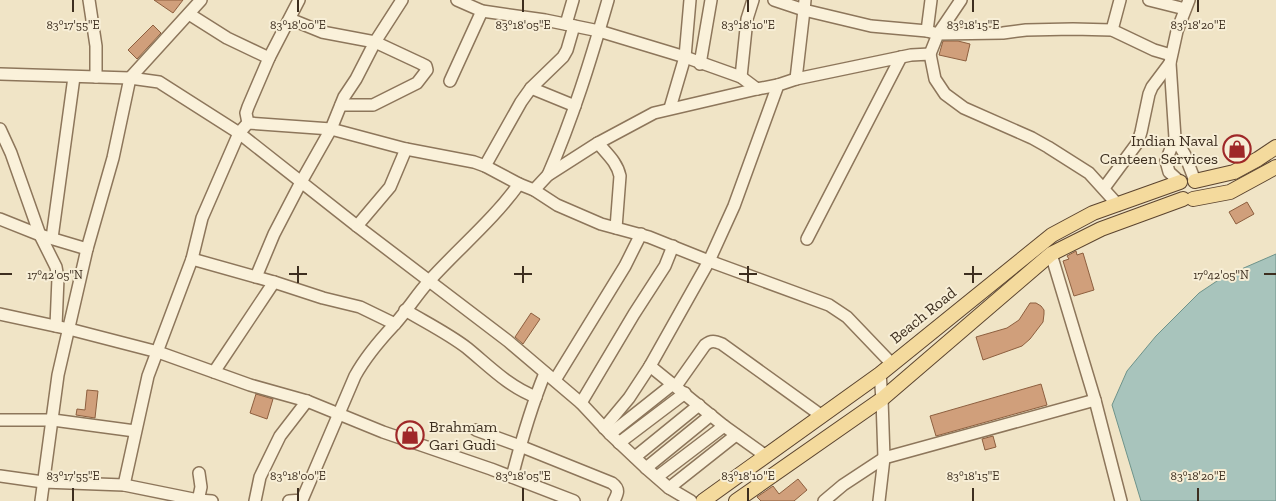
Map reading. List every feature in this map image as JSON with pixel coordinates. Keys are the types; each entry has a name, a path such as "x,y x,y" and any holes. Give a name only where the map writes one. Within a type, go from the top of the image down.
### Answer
{"main road":[{"path":"1188,199 1177,192 1180,182 1186,179 1195,182 1234,172 1276,147"},
{"path":"736,501 882,399 1051,254 1101,229 1188,199 1230,192 1276,167"},
{"name":"Beach Road","path":"702,501 880,374 1052,235 1093,213 1180,182"},
{"path":"1188,199 1198,191 1195,182"}],"street":[{"path":"89,0 96,46 96,77"},
{"path":"41,501 58,375 87,249 113,158 130,78 201,0"},
{"path":"248,123 246,113 248,108 269,58 299,0"},
{"path":"256,277 274,234 331,129 340,105 375,42 402,0"},
{"path":"457,0 482,11 599,31 685,57 700,64 741,77 757,88"},
{"path":"485,166 530,88 553,68 567,50 573,0"},
{"path":"548,174 575,106 608,0"},
{"path":"670,108 685,57 690,0"},
{"path":"700,64 711,0"},
{"path":"741,77 747,19 753,0"},
{"path":"774,0 805,5 871,26 933,33 1003,33 1073,28 1112,30 1171,59"},
{"path":"931,0 933,33 930,54 935,78 945,94 964,108 1032,138 1089,173 1118,205"},
{"path":"933,33 961,0"},
{"path":"1112,30 1120,0"},
{"path":"1104,188 1138,142 1148,94 1171,59 1187,4 1149,0"},
{"path":"796,79 805,5"},
{"path":"450,81 482,11"},
{"path":"189,14 227,38 269,58"},
{"path":"290,19 322,32 375,42 426,66 427,70 416,83 373,105 340,105"},
{"path":"534,190 548,174 654,113 757,88 778,85 796,79 901,57 930,54"},
{"path":"807,239 901,57"},
{"path":"1171,59 1175,138 1166,160 1169,172 1180,182"},
{"path":"0,74 130,78 159,82 239,133 508,341 581,403 646,468 670,488 690,501"},
{"path":"52,238 74,77"},
{"path":"607,431 650,366 709,261 734,206 778,85"},
{"path":"530,88 575,106"},
{"path":"248,123 331,129 406,149 474,162 485,166 534,190 557,206 616,228 641,234 829,305 839,311 892,364"},
{"path":"124,485 148,376 192,259 202,218 239,133 248,123"},
{"path":"0,129 12,153 40,235 56,267 58,278 56,326"},
{"path":"1175,138 1185,155 1195,182"},
{"path":"598,144 614,161 620,176 616,228"},
{"path":"357,226 390,187 406,149"},
{"path":"289,501 305,500 362,362 430,280 503,206 519,184"},
{"path":"0,219 40,235 87,249"},
{"path":"512,477 536,397 625,266 641,234"},
{"path":"581,403 665,266 673,246"},
{"path":"1051,254 1095,400 1121,501"},
{"path":"192,259 323,298 360,307 395,324"},
{"path":"214,372 274,282"},
{"path":"405,310 466,348 490,369 523,392 536,397"},
{"path":"0,314 69,329 158,352 214,372 307,401 339,415 574,501"},
{"path":"619,442 678,388 705,345 716,341 822,416"},
{"path":"650,366 724,426 766,456"},
{"path":"880,374 884,458 880,501"},
{"path":"607,431 678,388"},
{"path":"824,501 843,485 884,458 1095,400"},
{"path":"255,501 260,477 280,436 307,401"},
{"path":"636,457 699,405"},
{"path":"646,468 711,415"},
{"path":"0,420 53,420 135,431"},
{"path":"657,477 724,426"},
{"path":"476,430 612,483 617,487 618,491 614,501"},
{"path":"670,488 736,435"},
{"path":"198,501 201,487 199,473"},
{"path":"0,476 43,482 124,485 198,501 212,501"}],"water":[{"path":"1276,254 1276,501 1141,501 1112,405 1127,371 1156,336 1199,293 1223,277"}],"building":[{"path":"154,0 183,0 173,13"},
{"path":"153,25 161,33 137,59 128,50"},
{"path":"943,41 958,41 970,44 966,61 939,55"},
{"path":"1247,202 1254,214 1236,224 1229,212"},
{"path":"1076,251 1077,255 1083,253 1094,290 1074,296 1063,261 1069,259 1067,256"},
{"path":"1030,303 1036,303 1041,306 1044,314 1043,322 1030,339 1022,346 983,360 976,337 1007,328 1019,320"},
{"path":"531,313 540,319 523,344 515,337"},
{"path":"1041,384 1047,405 936,436 930,416"},
{"path":"87,390 98,391 95,418 76,415 77,409 85,410"},
{"path":"256,394 273,399 267,419 250,413"},
{"path":"993,436 996,447 985,450 982,439"},
{"path":"798,479 807,490 794,501 761,501 757,497 773,486 779,494"}],"place":[{"name":"Indian Naval Canteen Services","path":"1237,149"},
{"name":"Brahmam Gari Gudi","path":"410,435"}]}
